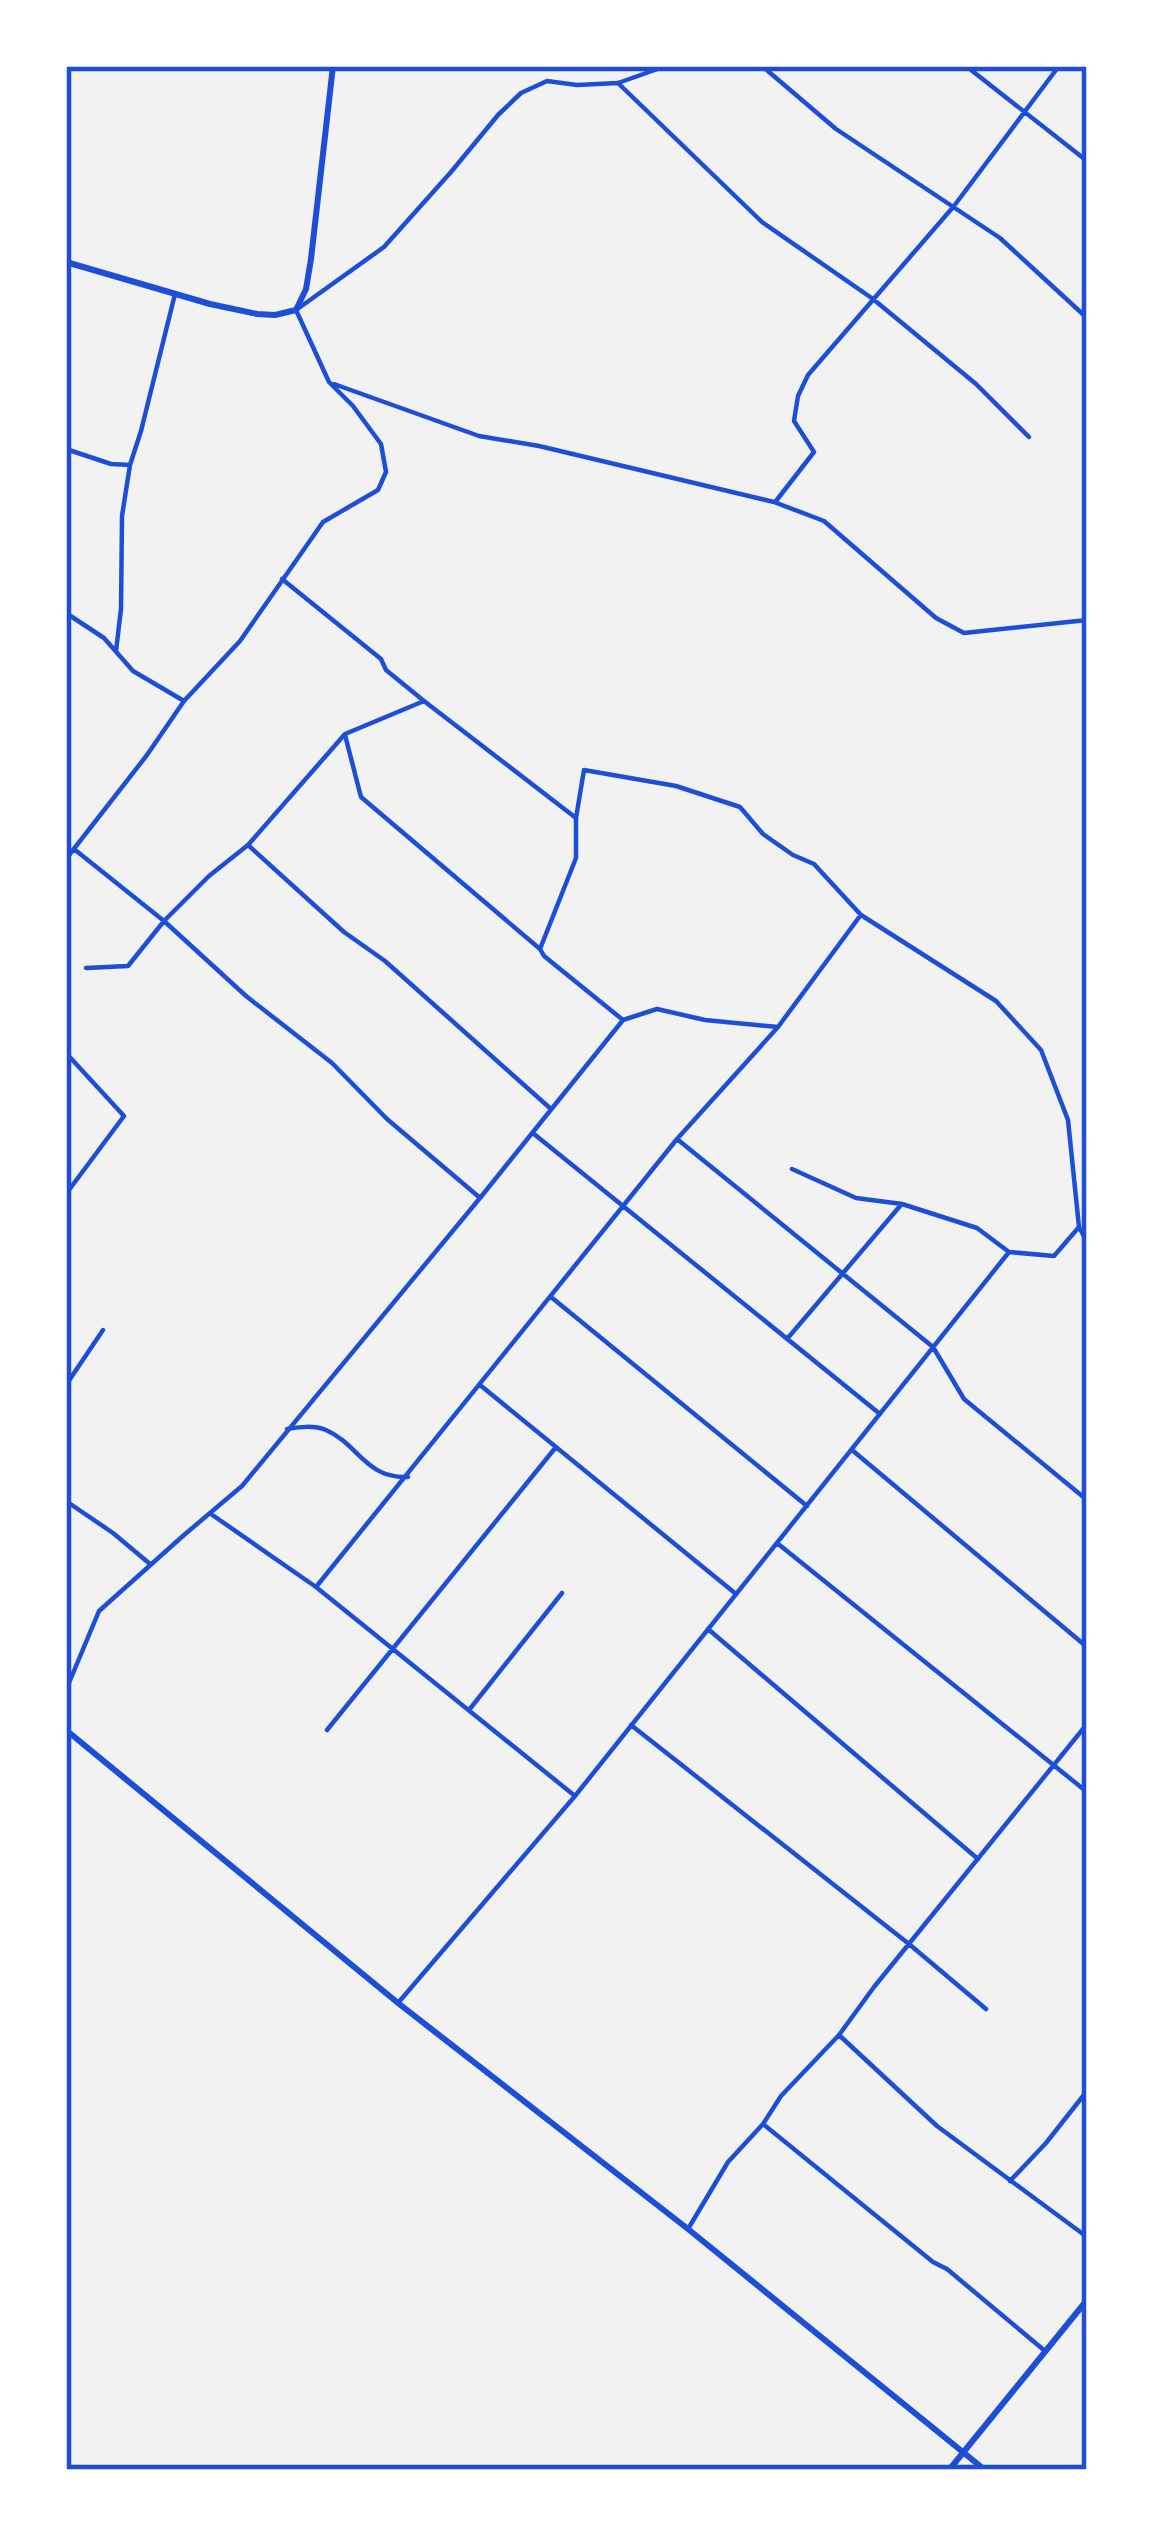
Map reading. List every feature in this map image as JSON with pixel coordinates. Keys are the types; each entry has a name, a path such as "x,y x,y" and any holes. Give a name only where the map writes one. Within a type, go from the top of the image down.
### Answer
{"street":[{"path":"296,310 306,289 311,259 333,66"},
{"path":"66,262 257,314 296,310 384,248 497,115 521,94 547,81 618,82 666,66"},
{"path":"763,66 836,130 1000,238 1087,318"},
{"path":"967,66 1087,161"},
{"path":"775,502 814,452 794,421 808,375 954,206 1059,66"},
{"path":"618,82 762,222 872,299 976,384 1029,437"},
{"path":"116,651 122,516 130,465 175,294"},
{"path":"66,859 184,701 240,641 323,523 378,490 386,472 381,444 329,382 296,310"},
{"path":"329,382 479,436 775,502 824,521 936,617 964,633 1087,620"},
{"path":"66,449 111,464 130,465"},
{"path":"282,579 381,659 386,670 424,701 576,818"},
{"path":"66,613 104,638 133,671 184,701"},
{"path":"86,968 128,966 164,921 248,844 345,734 424,701"},
{"path":"345,734 361,797 623,1020"},
{"path":"541,950 576,858 576,818 584,770 676,786 740,807 763,834 814,864 861,915 996,1001 1040,1050 1068,1120 1079,1227 1087,1242"},
{"path":"248,844 551,1109"},
{"path":"74,849 332,1063 387,1119 480,1198"},
{"path":"316,1587 677,1139 778,1027 861,915"},
{"path":"66,1690 99,1611 242,1486 623,1020 657,1009 705,1020 778,1027"},
{"path":"66,1053 124,1116 66,1194"},
{"path":"532,1133 880,1414"},
{"path":"677,1139 933,1347 964,1400 1087,1500"},
{"path":"792,1169 856,1198 902,1204 977,1228 1009,1252 1054,1256 1079,1227"},
{"path":"788,1339 902,1204"},
{"path":"398,2002 575,1796 1009,1252"},
{"path":"551,1297 807,1506"},
{"path":"67,1382 103,1330"},
{"path":"480,1385 736,1594"},
{"path":"287,1429 326,1430 380,1472 392,1478 408,1477"},
{"path":"327,1730 556,1447"},
{"path":"852,1449 1087,1647"},
{"path":"66,1501 150,1564"},
{"path":"211,1514 316,1587 575,1796"},
{"path":"777,1543 1087,1792"},
{"path":"469,1710 562,1593"},
{"path":"708,1629 978,1859"},
{"path":"688,2229 728,2162 781,2096 839,2036 1087,1724"},
{"path":"631,1725 986,2009"},
{"path":"66,1730 398,2002 985,2470"},
{"path":"839,2036 937,2126 1087,2237"},
{"path":"1010,2181 1087,2091"},
{"path":"763,2124 1046,2351"},
{"path":"949,2470 1087,2300"}]}
